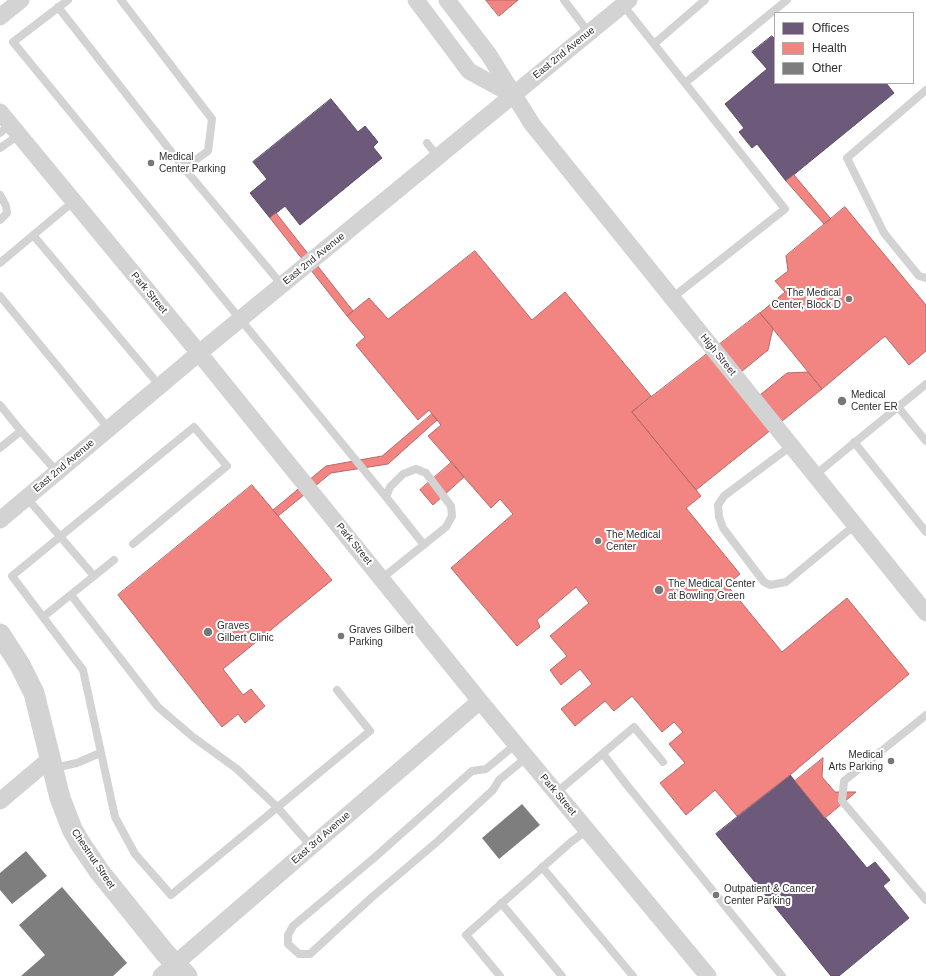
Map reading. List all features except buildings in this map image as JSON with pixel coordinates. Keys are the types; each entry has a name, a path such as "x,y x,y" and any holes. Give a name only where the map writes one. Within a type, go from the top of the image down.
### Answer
{"street":[{"path":"416,0 469,71 513,95"},
{"name":"High Street","path":"447,0 489,55 532,124 926,613"},
{"name":"East 2nd Avenue","path":"0,520 199,353 626,3"},
{"name":"Park Street","path":"8,126 74,201 382,578 480,701 708,976"},
{"name":"Chestnut Street","path":"0,634 20,665 34,693 65,814 80,843 99,871 165,953 174,972"},
{"name":"East 3rd Avenue","path":"174,972 311,846 480,701"},
{"path":"0,801 52,763"}],"lane":[{"path":"68,0 13,42 241,319 424,545"},
{"path":"121,0 212,119 208,151 184,168"},
{"path":"564,0 590,33"},
{"path":"654,44 705,0"},
{"path":"685,83 787,0"},
{"path":"626,3 654,44 785,209 672,298"},
{"path":"58,7 184,168 282,285"},
{"path":"926,90 847,158 884,233 919,276 926,278"},
{"path":"0,148 8,126"},
{"path":"427,143 438,157"},
{"path":"0,195 6,206 6,213 0,220"},
{"path":"0,263 74,201"},
{"path":"33,235 160,386"},
{"path":"0,296 109,429"},
{"path":"815,475 926,384"},
{"path":"0,405 57,472"},
{"path":"898,407 926,441"},
{"path":"133,544 227,466 194,427 12,576 82,670 115,816 135,854 171,895 370,731 337,690"},
{"path":"0,448 21,431"},
{"path":"854,442 926,532"},
{"path":"792,446 724,496 718,505 719,517 723,528 764,582 770,585 786,582 855,525"},
{"path":"382,578 446,527 452,516 451,506 426,473 416,469 403,474 390,487 386,497"},
{"path":"27,498 94,576"},
{"path":"43,618 114,560"},
{"path":"71,595 158,707 193,737 237,769 277,807 311,846"},
{"path":"926,715 844,781 842,801 926,900"},
{"path":"556,793 634,727 663,762"},
{"path":"516,744 486,769 472,771 374,858 293,926 288,935 288,944 299,954 310,954 363,907 370,898 438,841 493,790 499,780 527,758"},
{"path":"52,763 77,763 100,753"},
{"path":"603,754 782,976"},
{"path":"500,976 466,934 542,867 587,830"},
{"path":"542,867 633,976"},
{"path":"501,903 562,976"}],"place":[{"name":"Medical Center Parking","path":"151,163"},
{"name":"The Medical Center, Block D","path":"849,299"},
{"name":"Medical Center ER","path":"842,401"},
{"name":"The Medical Center","path":"598,541"},
{"name":"The Medical Center at Bowling Green","path":"659,590"},
{"name":"Graves Gilbert Clinic","path":"208,632"},
{"name":"Graves Gilbert Parking","path":"341,636"},
{"name":"Medical Arts Parking","path":"891,761"},
{"name":"Outpatient & Cancer Center Parking","path":"716,895"}]}
